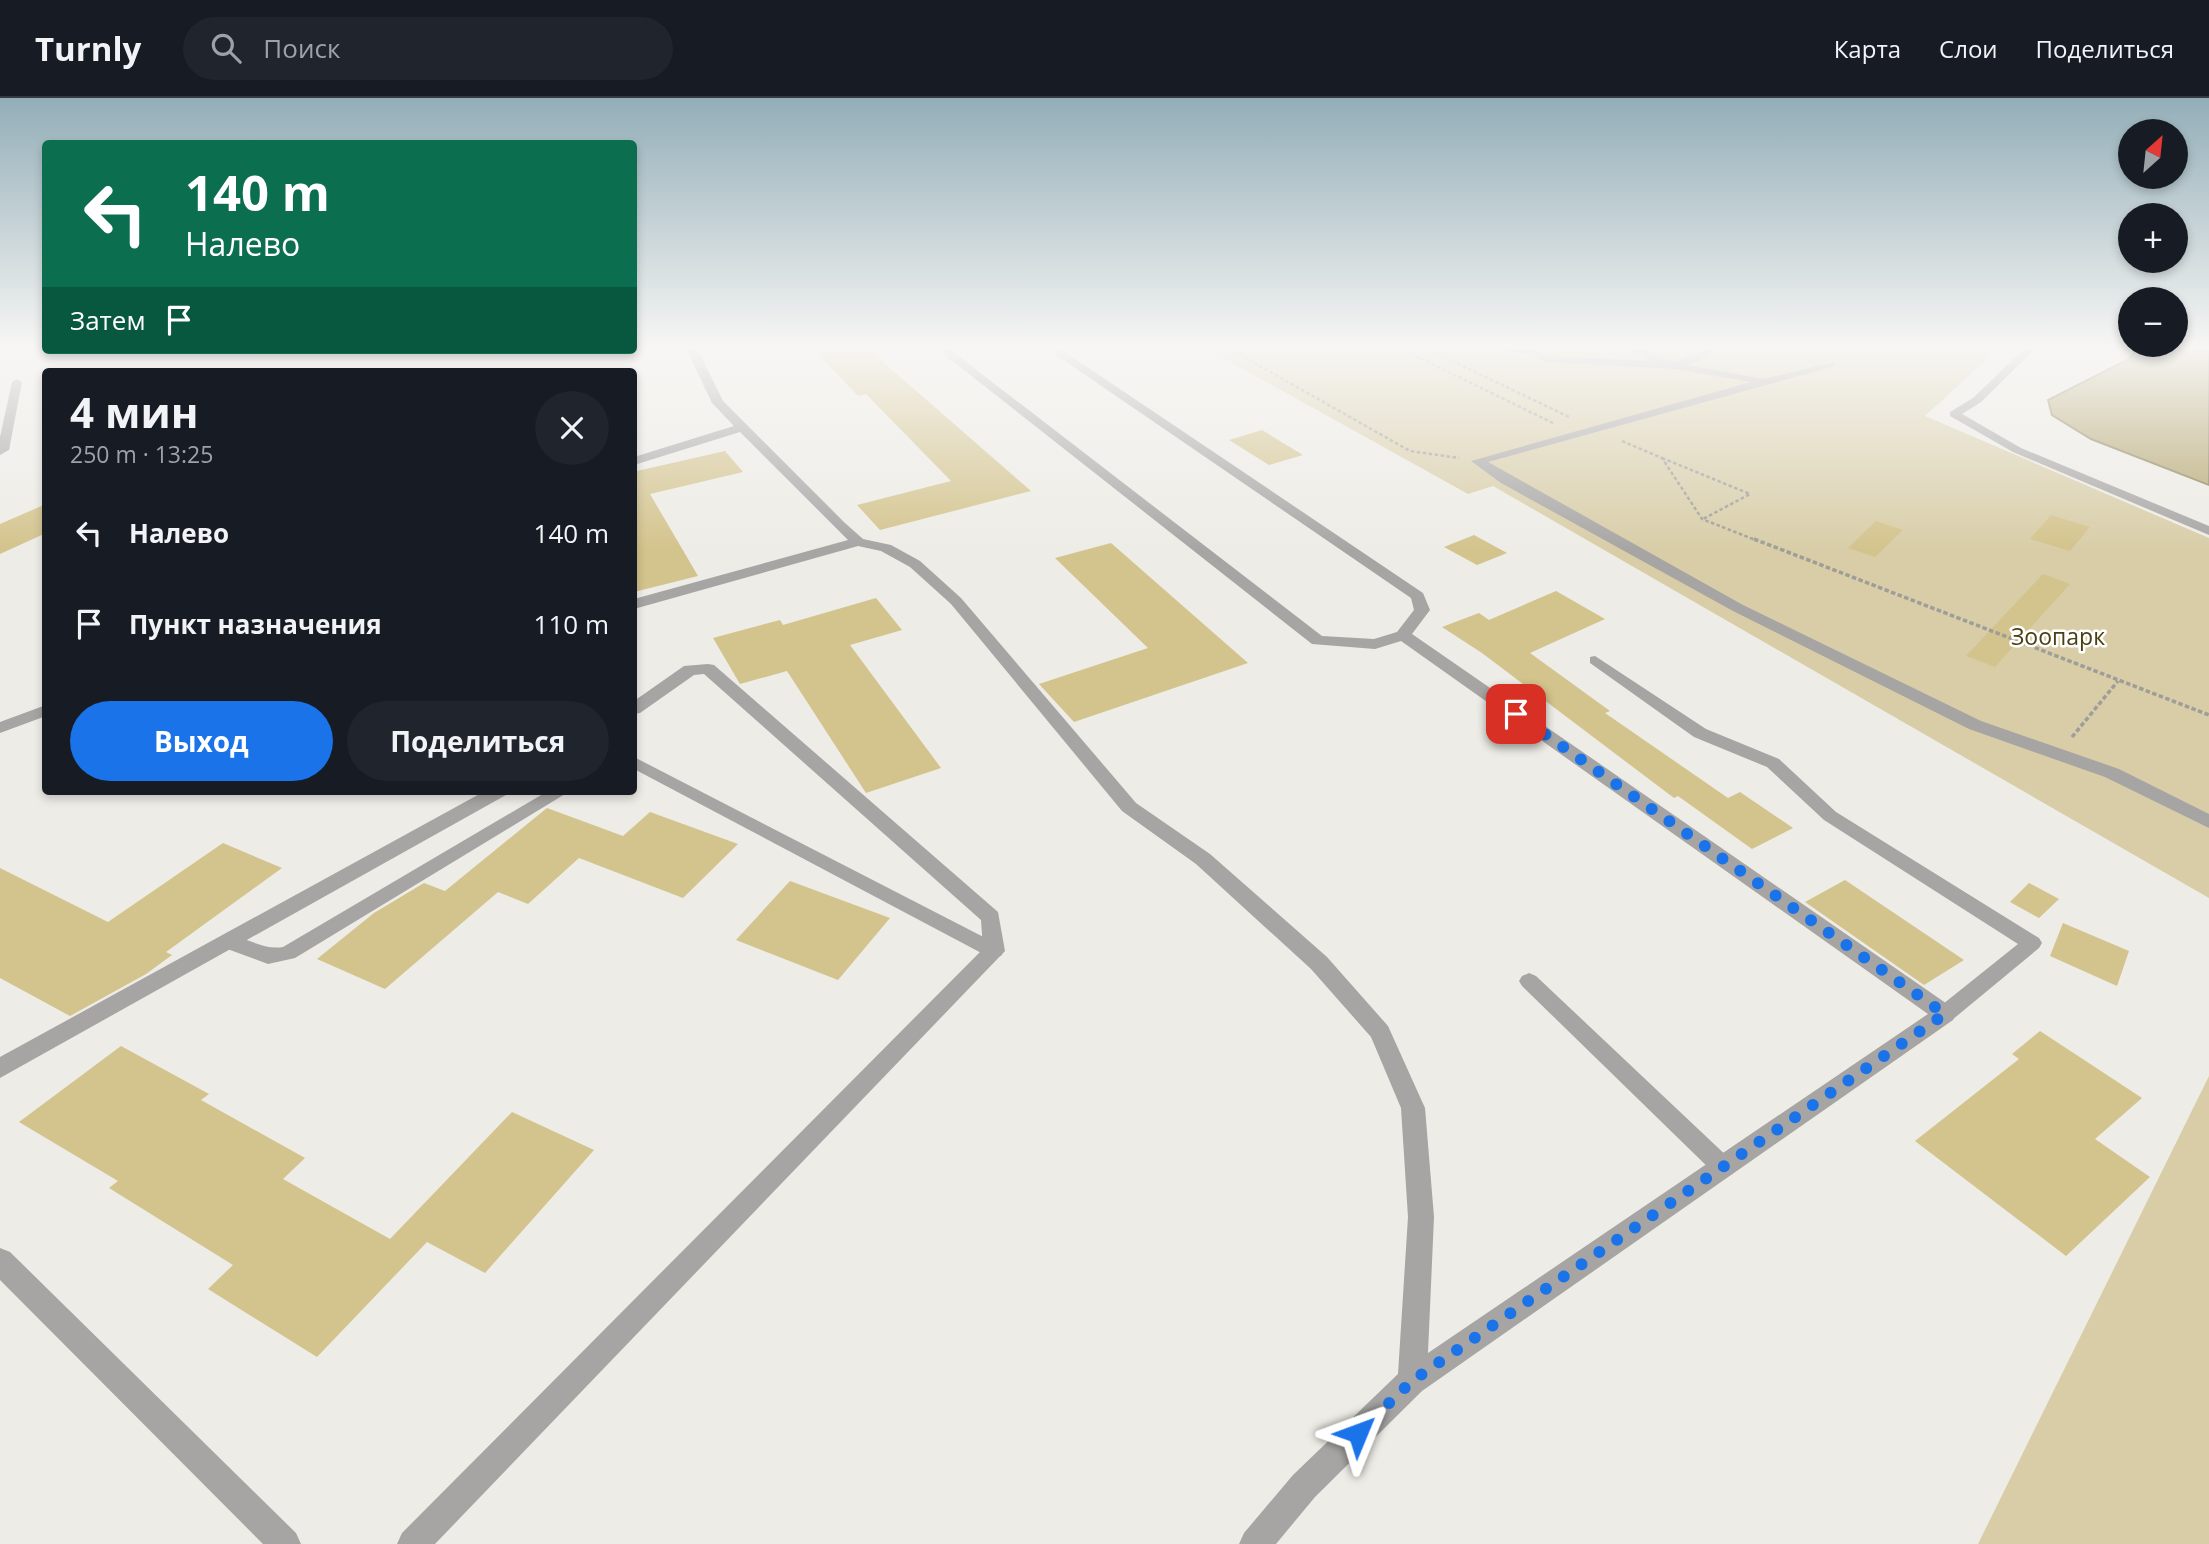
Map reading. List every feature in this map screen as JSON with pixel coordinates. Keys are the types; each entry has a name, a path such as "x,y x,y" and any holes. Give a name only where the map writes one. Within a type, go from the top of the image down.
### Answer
{"street":[{"path":"730,415 858,542"},
{"path":"1028,415 1318,641 1375,643 1403,635 1422,610 1418,596 1151,415"},
{"path":"1477,461 1638,415"},
{"path":"637,460 742,428"},
{"path":"1477,461 1506,480 1738,608 1975,725 2112,773 2209,822"},
{"path":"637,603 858,542 886,548 915,564 956,601 1129,807 1203,859 1319,963 1380,1032 1413,1108 1422,1217 1412,1381"},
{"path":"1255,1544 1304,1486 1412,1381 1945,1014 1403,635"},
{"path":"413,1544 994,951 991,917 708,669 690,670 637,707"},
{"path":"0,728 42,711"},
{"path":"0,1068 492,795"},
{"path":"0,1261 285,1544"}],"lane":[{"path":"0,452 9,415"},
{"path":"1957,415 2017,450 2209,531"},
{"path":"1595,660 1700,733 1773,763 1830,816 2032,943 1945,1014"},
{"path":"637,764 994,951"},
{"path":"229,942 268,957 288,953 554,795"},
{"path":"1529,981 1723,1167"}],"path":[{"path":"1347,415 1410,451 1477,461"},
{"path":"1538,415 1574,433"},
{"path":"1565,415 1750,495 1702,519"},
{"path":"1662,458 1702,519 2209,715"},
{"path":"2058,754 2118,681"}],"green space":[{"name":"Зоопарк","path":"1327,415 1926,415 2209,538 2209,898 1493,486 1468,494"},
{"path":"2209,1076 2209,1544 1978,1544"}],"shaded area":[{"path":"2053,415 2209,415 2209,485 2091,439"}],"building":[{"path":"887,415 944,415 1031,491 880,530 857,505 951,481"},
{"path":"1262,430 1303,455 1269,465 1229,440"},
{"path":"725,451 743,472 650,494 698,576 637,591 637,471"},
{"path":"42,506 42,535 0,554 0,524"},
{"path":"2051,515 2090,527 2070,551 2030,539"},
{"path":"1876,521 1903,530 1875,557 1848,548"},
{"path":"1474,535 1507,553 1477,565 1444,547"},
{"path":"1111,543 1248,663 1074,722 1039,684 1148,648 1055,558"},
{"path":"2043,574 2070,584 1995,667 1966,656"},
{"path":"1556,591 1605,619 1530,653 1610,711 1605,713 1728,798 1740,792 1793,828 1752,849 1678,796 1674,798 1482,653 1442,627 1479,613 1489,620"},
{"path":"876,598 902,630 850,645 941,768 866,793 787,671 740,684 713,638 780,620 783,625"},
{"path":"547,808 623,836 650,812 738,844 683,898 579,858 528,904 498,892 385,989 317,959 374,913 424,883 445,891"},
{"path":"223,843 282,868 166,952 172,955 146,974 70,1016 0,978 0,868 108,922"},
{"path":"1845,880 1964,960 1924,985 1805,902"},
{"path":"790,881 890,918 838,980 736,940"},
{"path":"2029,883 2059,899 2039,918 2010,902"},
{"path":"2063,923 2129,951 2117,986 2050,956"},
{"path":"2040,1031 2142,1098 2095,1139 2150,1177 2066,1256 1915,1141 2019,1059 2012,1054"},
{"path":"121,1046 209,1094 201,1100 305,1158 283,1179 390,1239 512,1112 594,1150 485,1273 427,1242 317,1357 208,1289 233,1265 109,1188 118,1181 19,1122"}],"route":[{"path":"1358,1433 1412,1381 1945,1014 1516,714"}]}
